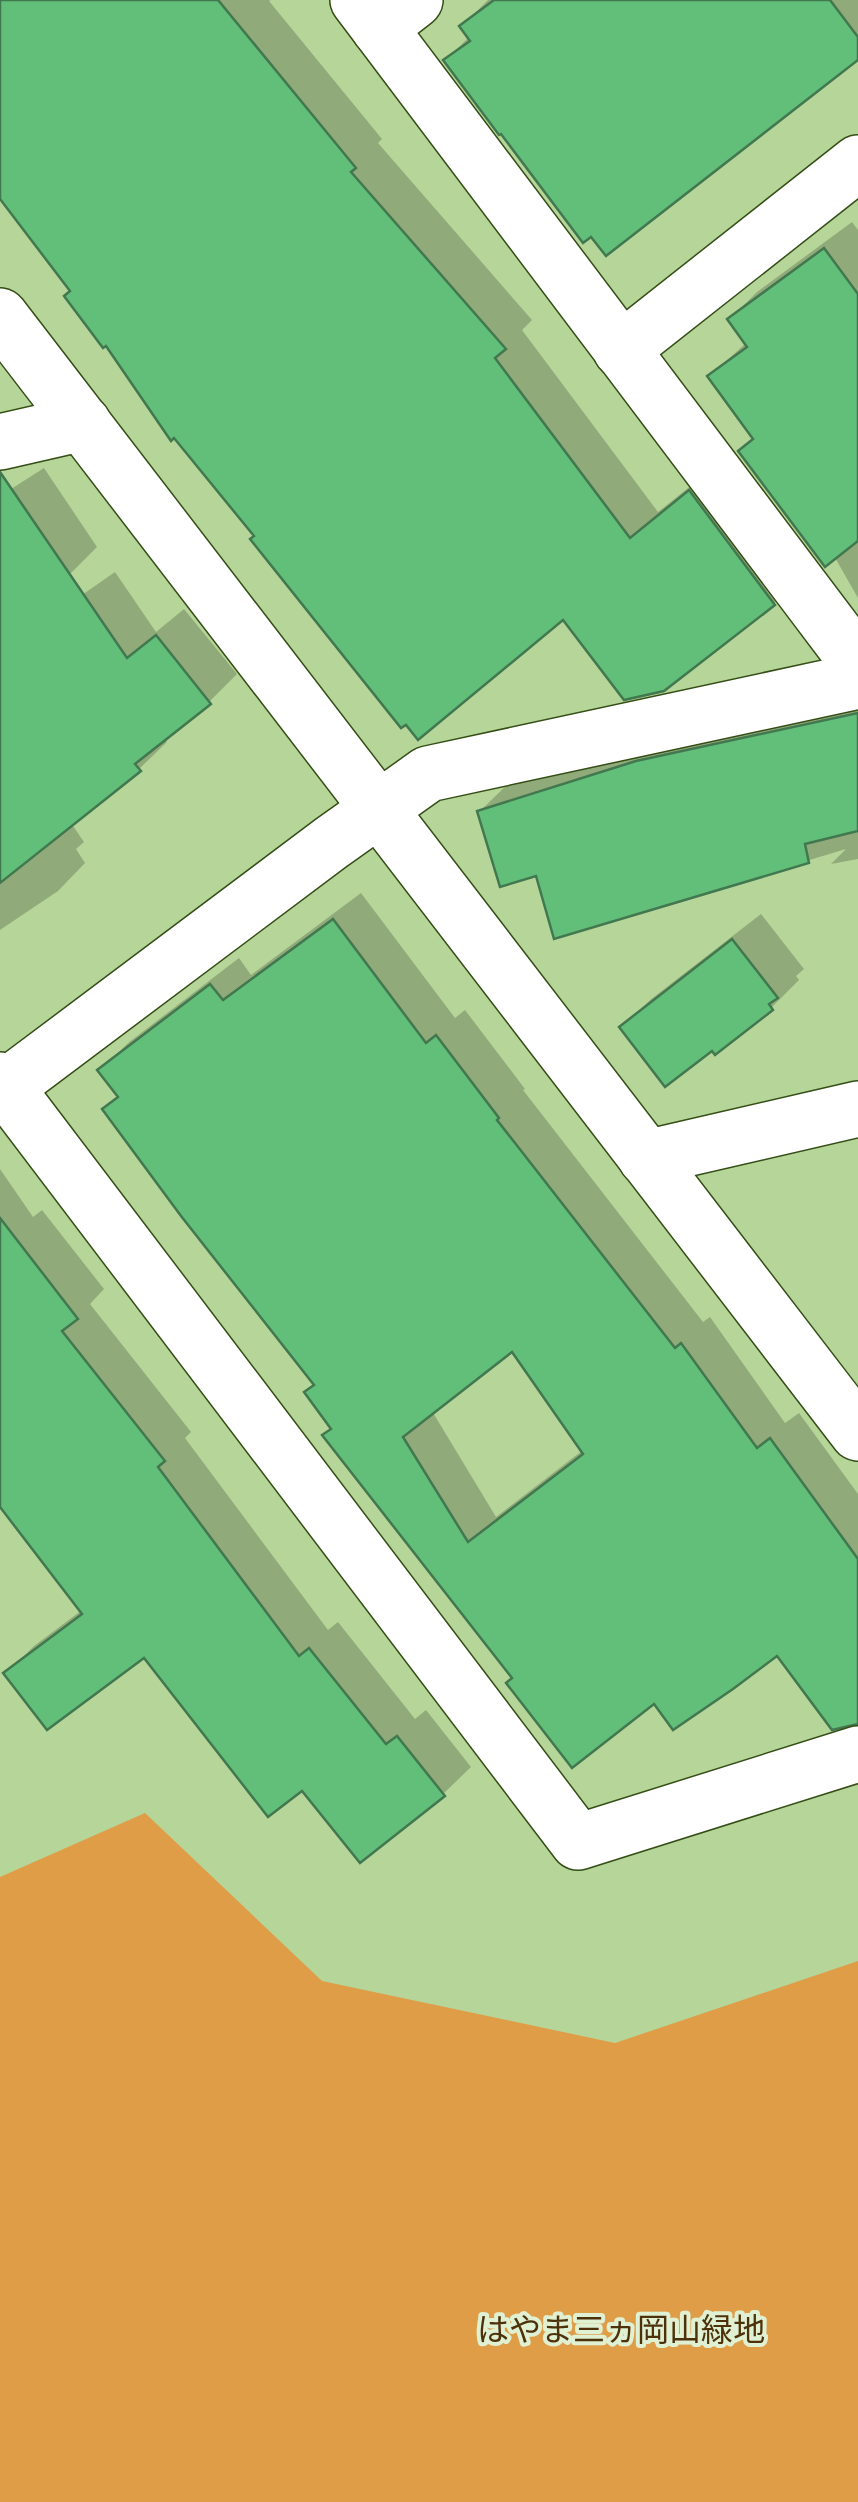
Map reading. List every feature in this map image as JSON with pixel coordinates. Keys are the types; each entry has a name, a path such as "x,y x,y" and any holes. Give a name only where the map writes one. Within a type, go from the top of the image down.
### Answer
{"street":[{"path":"384,9 620,350 858,663"},
{"path":"620,350 858,163"},
{"path":"0,316 858,1433"},
{"path":"0,442 83,423"},
{"path":"858,681 428,774 3,1084 578,1842 858,1754"},
{"path":"646,1158 858,1109"}],"green space":[{"name":"はやま三ヵ岡山緑地","path":"145,1813 322,1981 615,2043 858,1961 858,2502 0,2502 0,1877"}],"building":[{"path":"0,0 218,0 356,168 351,172 506,349 495,358 630,538 689,490 775,605 664,691 624,700 563,620 418,740 406,725 401,728 250,539 254,536 174,438 171,441 106,346 103,348 64,296 70,291 0,199"},
{"path":"494,0 830,0 858,37 858,60 606,256 591,237 583,243 443,60 470,41 459,26"},
{"path":"824,248 858,294 858,541 825,567 738,451 753,439 707,376 747,347 727,319"},
{"path":"0,472 127,658 156,635 211,704 135,764 141,771 0,883"},
{"path":"858,713 858,831 805,844 809,863 554,939 536,876 500,887 477,811 636,761"},
{"path":"333,919 426,1043 436,1035 497,1120 675,1348 681,1343 757,1448 770,1438 858,1559 858,1724 832,1730 777,1656 673,1730 654,1704 572,1768 506,1683 512,1678 322,1435 331,1429 304,1392 314,1385 102,1109 118,1097 97,1070 210,984 223,1000","holes":["512,1352 583,1454 468,1542 403,1437"]},
{"path":"732,939 778,998 769,1004 773,1010 665,1087 619,1027"},
{"path":"0,1218 78,1319 62,1331 165,1461 158,1467 299,1656 309,1648 386,1744 397,1736 445,1796 360,1863 302,1791 268,1817 144,1658 47,1730 3,1673 82,1614 0,1507"}]}
